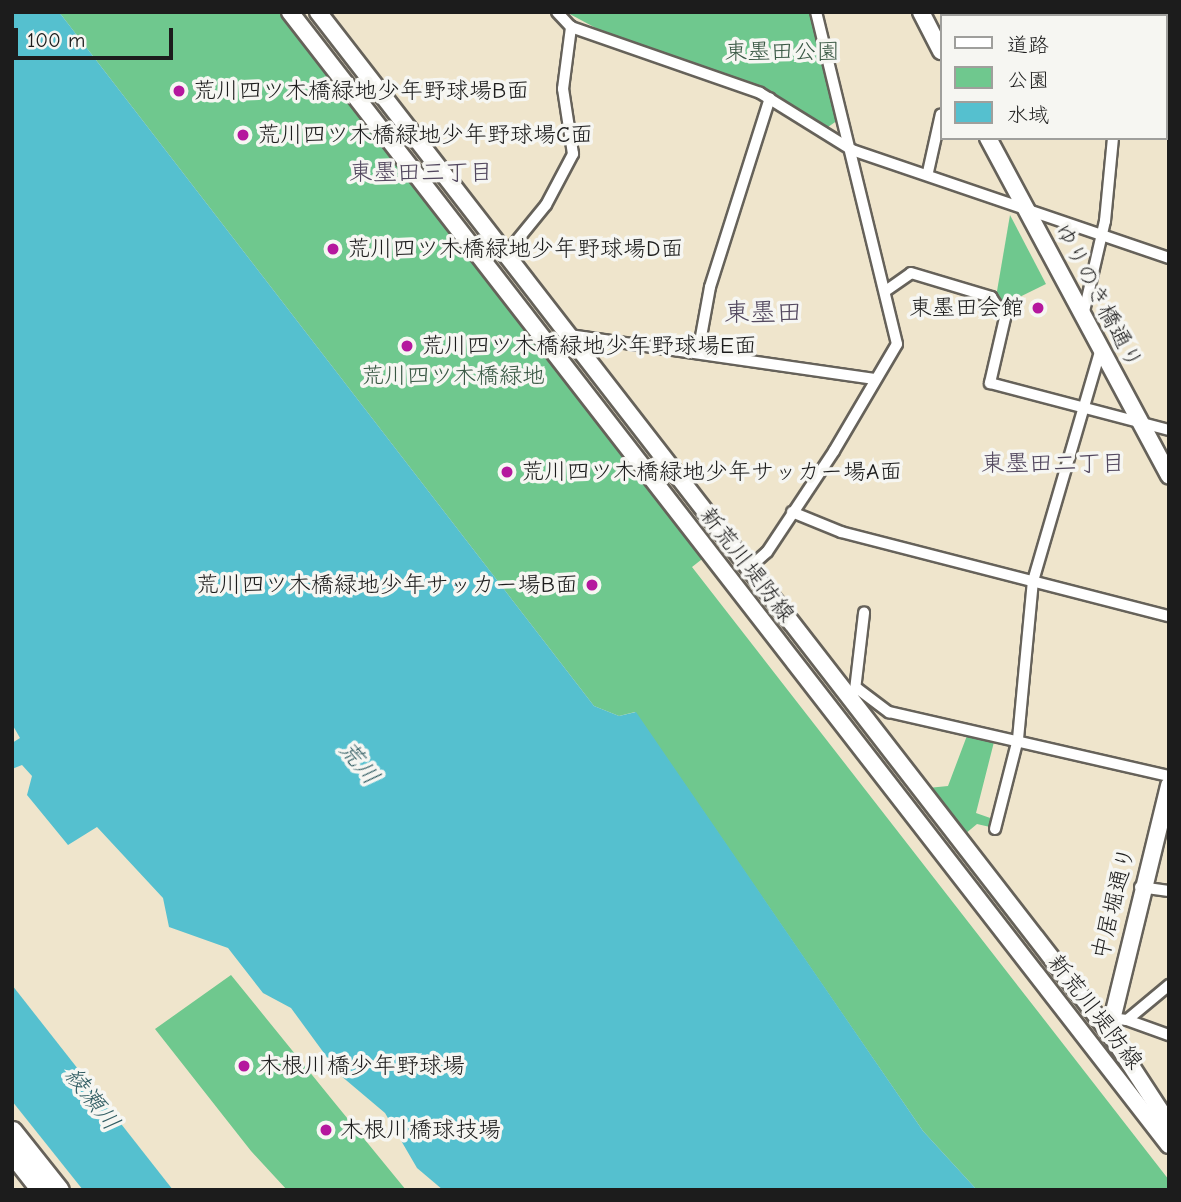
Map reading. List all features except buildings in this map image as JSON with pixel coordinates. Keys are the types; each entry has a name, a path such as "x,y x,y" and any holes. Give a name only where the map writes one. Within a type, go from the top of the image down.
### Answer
{"highway":[{"path":"12,1131 59,1190"},
{"path":"12,1153 41,1190"}],"main road":[{"name":"新荒川堤防線","path":"290,12 1169,1145"},
{"name":"新荒川堤防線","path":"318,12 749,568 1115,1023 1121,1051 1169,1124"},
{"path":"921,12 940,49"},
{"name":"ゆりのき橋通り","path":"989,140 1169,474"},
{"name":"中居堀通り","path":"1115,1023 1140,887 1169,785"},
{"name":"新荒川堤防線","path":"1121,1051 1169,1106"},
{"path":"12,1142 50,1190"}],"street":[{"path":"557,12 571,27 769,98 852,150 928,172 1027,210 1102,231 1169,258"},
{"path":"749,568 792,512 897,344 887,290 816,12"},
{"path":"506,254 546,205 573,154 563,89 571,27"},
{"path":"698,353 710,287 769,98"},
{"path":"928,172 940,118"},
{"path":"1083,316 1102,231 1114,140"},
{"path":"887,290 911,273 991,297 1004,318 990,383 1169,430"},
{"path":"569,335 875,379"},
{"path":"995,829 1018,738 1033,581 1101,349"},
{"path":"792,512 841,532 1169,616"},
{"path":"863,612 852,693 888,712 1018,738 1169,776"},
{"path":"1140,887 1169,891"},
{"path":"1115,1023 1169,985"},
{"path":"1115,1023 1169,1035"},
{"path":"12,1168 29,1190"}],"green space":[{"name":"荒川四ツ木橋緑地","path":"59,12 283,12 706,556 692,567 1169,1180 1169,1190 977,1190 923,1131 635,712 619,716 594,706"},
{"name":"東墨田公園","path":"566,12 812,12 841,118 828,127 762,87 605,33"},
{"path":"1010,215 1046,284 1003,305 996,297"},
{"path":"968,733 995,738 976,813 993,819 990,827 977,824 965,834 928,788 948,786"},
{"name":"木根川橋少年野球場","path":"231,975 406,1190 287,1190 251,1151 155,1029"}],"water":[{"name":"荒川","path":"12,12 59,12 594,706 619,716 636,712 923,1131 977,1190 443,1190 417,1168 385,1113 340,1075 291,1008 263,993 228,948 169,927 163,898 97,827 68,845 27,795 32,776 22,765 12,769 12,743 20,738 12,724"},
{"name":"綾瀬川","path":"12,985 173,1190 83,1190 12,1101"}],"place":[{"name":"荒川四ツ木橋緑地少年野球場B面","path":"179,91"},
{"name":"荒川四ツ木橋緑地少年野球場C面","path":"243,135"},
{"name":"荒川四ツ木橋緑地少年野球場D面","path":"333,249"},
{"name":"東墨田会館","path":"1038,308"},
{"name":"荒川四ツ木橋緑地少年野球場E面","path":"407,346"},
{"name":"荒川四ツ木橋緑地少年サッカー場A面","path":"507,472"},
{"name":"荒川四ツ木橋緑地少年サッカー場B面","path":"592,585"},
{"name":"木根川橋少年野球場","path":"244,1066"},
{"name":"木根川橋球技場","path":"326,1130"}],"district":[{"name":"東墨田三丁目","path":"421,173"},
{"name":"東墨田","path":"763,314"},
{"name":"東墨田二丁目","path":"1053,464"}]}
